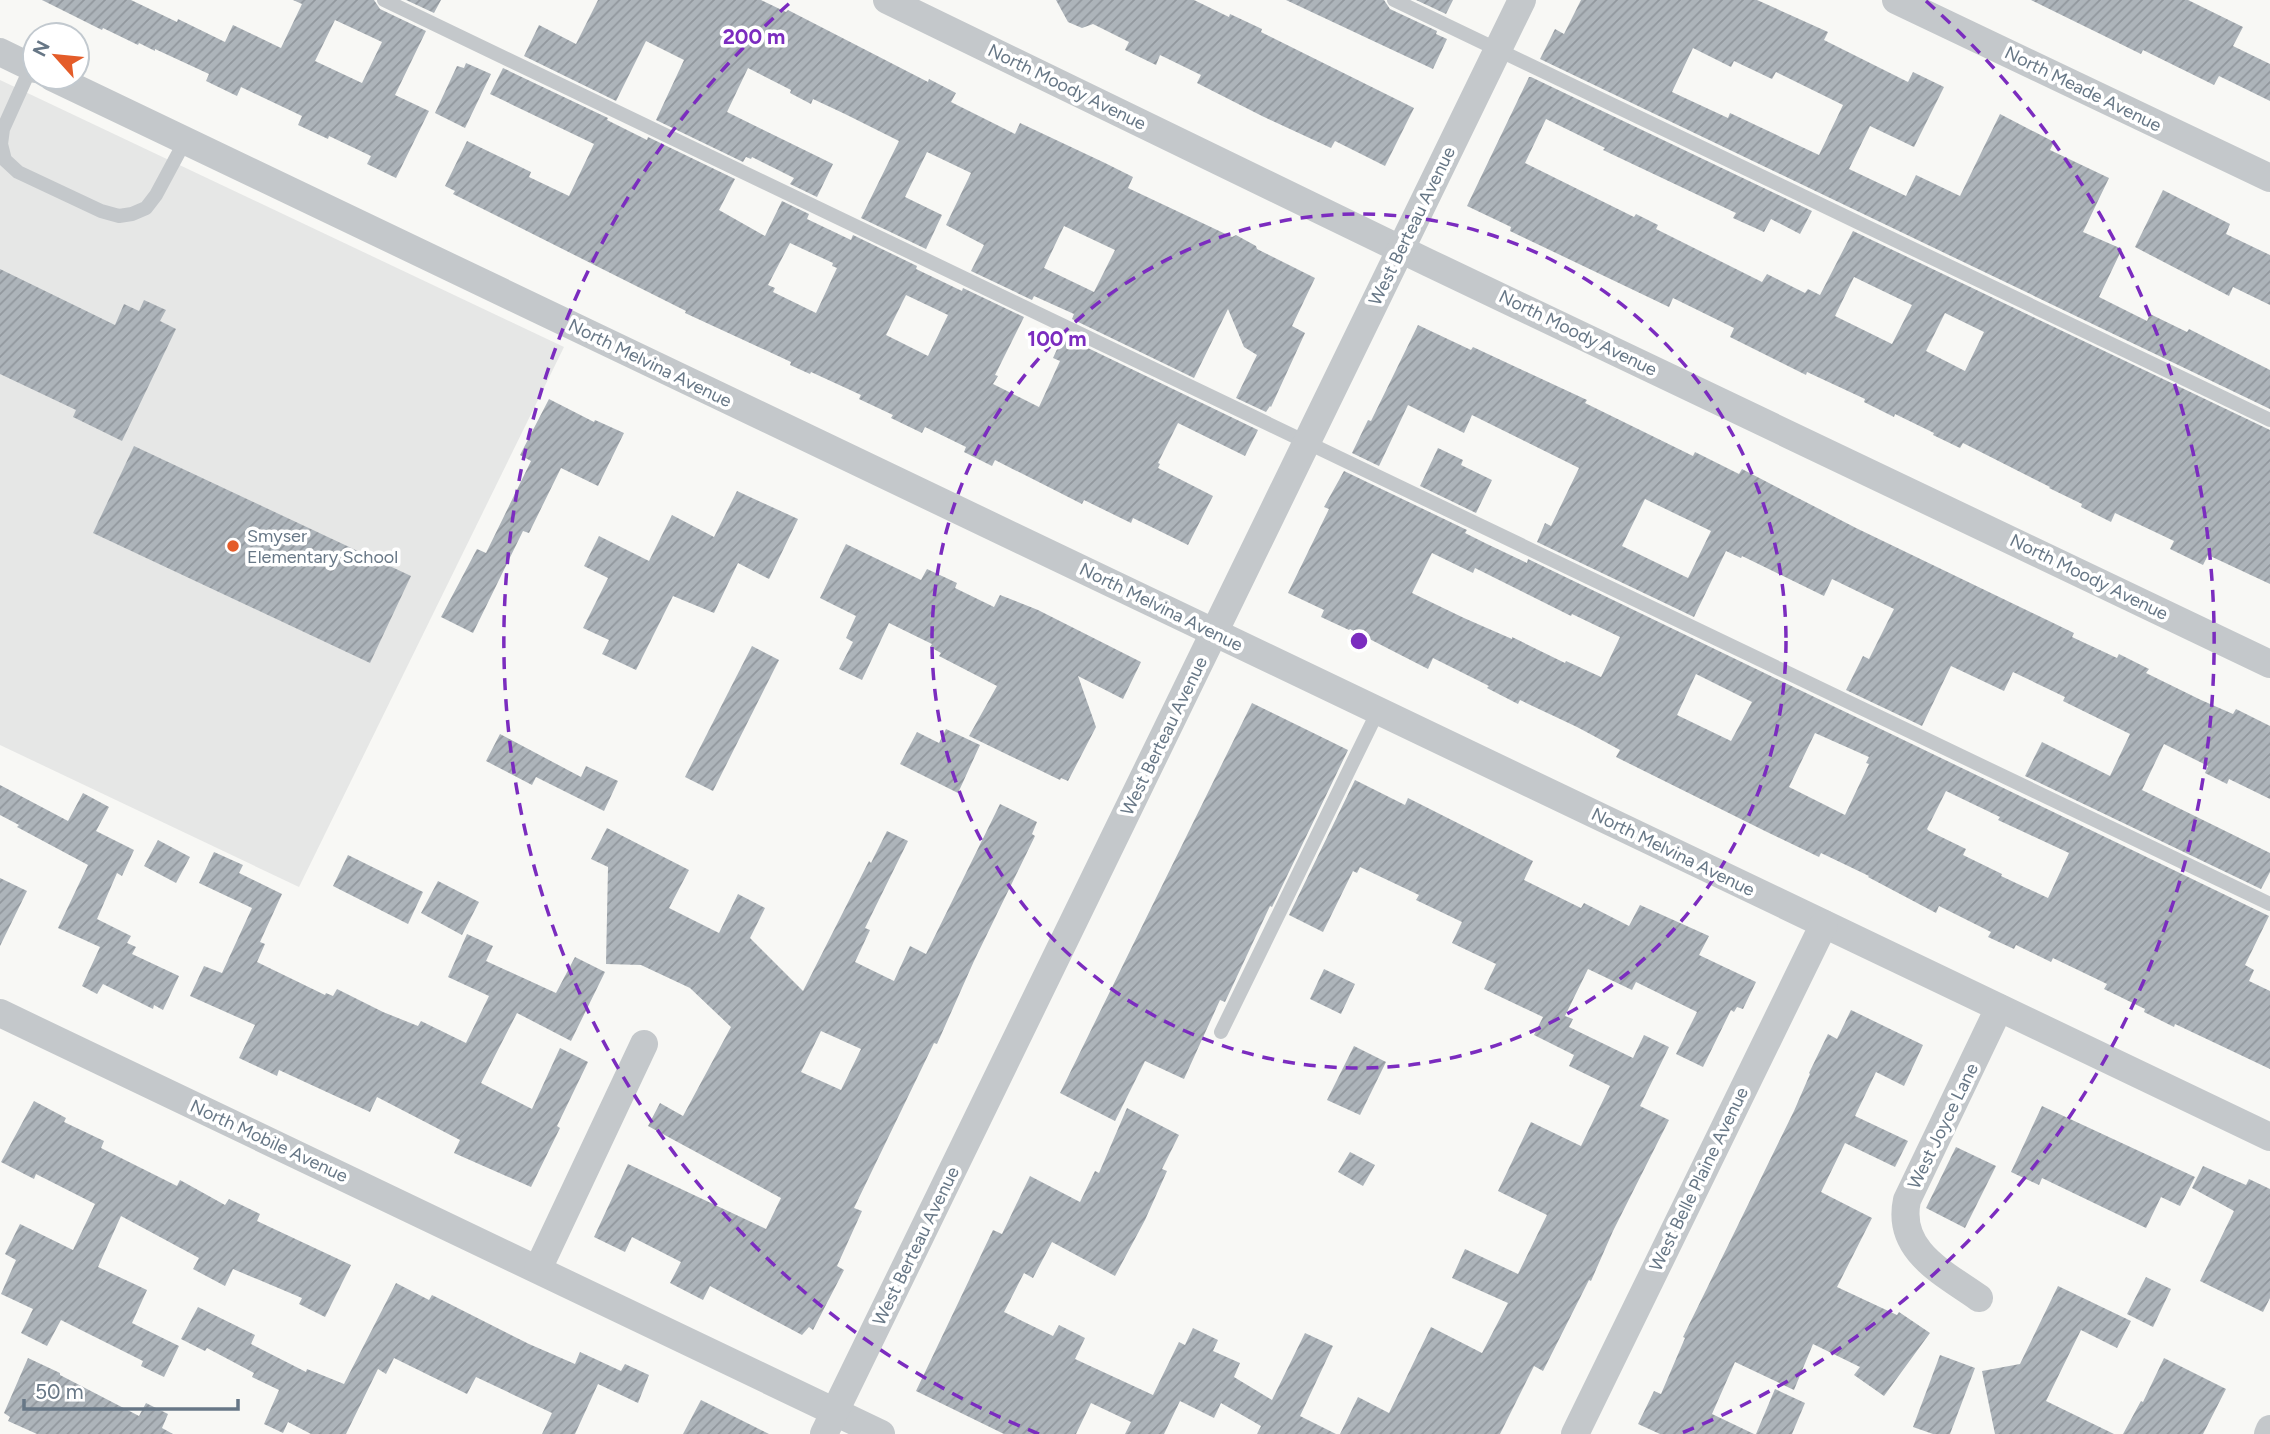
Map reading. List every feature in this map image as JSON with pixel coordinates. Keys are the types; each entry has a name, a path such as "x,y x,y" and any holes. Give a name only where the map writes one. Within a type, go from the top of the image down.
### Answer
{"street":[{"name":"North Moody Avenue","path":"887,0 2270,664"},
{"name":"West Berteau Avenue","path":"829,1423 1522,0"},
{"name":"North Meade Avenue","path":"1896,0 2270,178"},
{"name":"North Melvina Avenue","path":"0,52 21,62"},
{"name":"North Melvina Avenue","path":"81,91 2270,1138"},
{"name":"West Belle Plaine Avenue","path":"1575,1434 1824,924"},
{"name":"West Joyce Lane","path":"1979,1298 1941,1272 1920,1253 1909,1240 1904,1213 1907,1200 1999,1008"},
{"name":"North Mobile Avenue","path":"0,1013 538,1269 829,1423 880,1434"},
{"path":"538,1269 644,1044"},
{"path":"2267,1434 2270,1429"}],"lane":[{"path":"384,0 2270,904"},
{"path":"1394,0 2270,420"},
{"path":"27,91 3,129 1,144 5,160 18,172 101,211 119,216 146,208 156,195 185,141"},
{"path":"1221,1032 1378,711"}],"shaded area":[{"name":"Smyser Elementary School","path":"0,80 564,347 299,887 0,745"}],"building":[{"path":"42,0 131,0 225,42 233,25 281,48 302,4 293,0 374,0 380,9 426,31 395,95 429,111 396,178 367,164 371,156 298,125 302,116 241,87 237,96 206,81 209,74 103,28 102,30 91,24 91,21 84,21","holes":["335,20 382,42 362,83 315,61"]},
{"path":"406,0 441,0 434,13"},
{"path":"598,0 761,0 786,12 788,10 928,82 929,79 956,93 951,102 1015,134 1020,123 1105,163 1133,177 1128,188 1232,237 1236,235 1257,249 1315,278 1292,326 1305,333 1271,407 1266,412 1236,398 1257,355 1244,347 1228,309 1194,378 1072,319 1074,314 1034,296 1032,300 971,271 984,245 946,225 971,173 927,152 905,197 942,215 926,249 861,218 899,141 813,99 811,104 790,93 791,90 748,68 727,112 833,164 817,197 790,184 794,178 752,157 746,157 743,162 656,120 684,60 646,41 616,101 524,56 539,25 576,44","holes":["1064,226 1115,250 1094,292 1044,268"]},
{"path":"1056,0 1194,0 1262,29 1261,32 1414,108 1385,166 1335,141 1331,148 1262,116 1197,83 1201,75 1160,55 1156,65 1125,50 1129,42 1093,24 1082,28 1068,22"},
{"path":"1286,0 1384,0 1390,9 1437,31 1436,34 1447,39 1433,69"},
{"path":"1416,0 1453,0 1446,14"},
{"path":"1581,0 1757,0 1828,32 1824,40 1908,82 1913,72 1944,87 1914,147 1870,126 1849,169 1906,196 1916,175 1960,196 2000,114 2054,142 2050,150 2109,178 2083,232 2122,249 2099,297 2147,321 2150,314 2187,332 2189,329 2270,370 2270,409 1540,59 1555,29 1564,34","holes":["1693,48 1731,67 1734,61 1772,79 1776,72 1843,105 1819,155 1730,113 1728,118 1672,92"]},
{"path":"2031,0 2188,0 2243,27 2233,46 2270,64 2270,101 2219,76 2214,85 2143,50 2141,54"},
{"path":"466,63 491,74 465,128 435,113 457,66 464,68"},
{"path":"503,68 608,118 607,120 647,140 648,137 735,179 719,210 765,236 782,201 809,214 807,219 851,240 853,235 917,266 916,269 1024,317 993,384 1039,407 1060,361 1053,358 1063,336 1258,430 1245,456 1178,423 1158,468 1213,496 1188,545 1133,518 1131,523 1084,500 1082,504 995,460 992,466 964,452 966,447 925,427 922,433 891,418 893,415 859,399 861,395 790,365 791,362 685,313 686,311 453,194 455,191 445,186 467,141 531,172 529,177 569,196 594,144 490,94","holes":["790,243 833,263 832,266 837,268 816,313 773,292 775,288 768,285","906,295 948,315 928,356 886,335"]},
{"path":"1531,77 1812,211 1800,234 1771,219 1764,232 1733,218 1736,213 1603,150 1605,148 1546,119 1525,163 1634,217 1636,214 1658,225 1656,229 1762,282 1767,274 1805,293 1808,289 1820,295 1853,231 2270,430 2270,584 2208,555 2203,565 2170,549 2174,541 2115,513 2111,522 2081,507 2082,504 1963,443 1960,448 1895,414 1894,417 1864,402 1865,399 1807,372 1806,375 1730,337 1734,328 1673,298 1669,307 1510,231 1511,227 1467,206","holes":["1854,277 1912,305 1892,344 1835,316","1945,313 1984,332 1965,371 1926,351"]},
{"path":"2163,190 2230,224 2226,234 2270,255 2270,305 2233,287 2229,296 2135,247"},
{"path":"0,269 115,325 124,304 139,311 144,300 166,310 160,321 176,329 122,441 73,417 76,410 0,374"},
{"path":"1418,325 1471,350 1473,347 1587,400 1585,403 1693,456 1695,452 1739,474 1742,469 1856,528 2074,633 2072,637 2117,658 2119,654 2149,669 2146,673 2201,700 2233,714 2236,709 2270,726 2270,799 2229,779 2227,784 2205,773 2208,766 2164,744 2142,790 2270,853 2270,872 2261,889 2025,776 2042,742 2110,776 2130,734 2063,701 2065,697 2013,672 2004,691 1951,666 1922,726 1846,690 1863,656 1869,659 1894,609 1832,579 1824,596 1742,556 1741,558 1726,551 1694,617 1537,542 1545,523 1551,526 1579,468 1472,415 1464,433 1408,405 1379,466 1352,453 1368,420 1371,421","holes":["1645,499 1711,531 1688,578 1622,546"]},
{"path":"549,399 594,422 595,420 624,433 598,486 561,468 529,533 523,531 473,633 441,617 477,549 486,553 531,461 520,455"},
{"path":"134,446 411,576 370,663 93,533"},
{"path":"1438,448 1463,460 1461,465 1492,480 1476,513 1420,486"},
{"path":"1344,471 1467,530 1465,533 1487,544 1527,563 1528,559 2269,916 2245,965 2254,970 2249,981 2270,991 2270,1069 2144,1012 2145,1009 2104,989 2107,984 2053,958 2051,962 2016,945 2014,949 1988,937 1991,932 1939,906 1936,913 1869,876 1821,853 1819,857 1767,832 1616,757 1620,750 1577,727 1520,700 1518,704 1433,658 1428,669 1321,617 1324,610 1288,593 1329,509 1324,507","holes":["1432,553 1473,573 1475,568 1620,637 1601,677 1412,593","1696,674 1752,702 1731,741 1677,715","1815,733 1869,757 1866,763 1869,764 1845,815 1789,787","1946,791 2000,817 1998,820 2069,853 2048,898 1963,855 1966,849 1927,829"]},
{"path":"737,491 798,519 769,579 738,563 714,613 673,596 636,670 602,654 609,640 583,628 608,578 584,566 599,536 649,561 672,515 714,537"},
{"path":"846,544 921,580 927,569 957,583 955,588 994,607 1000,595 1038,610 1141,662 1123,699 1078,676 1096,727 1068,781 1061,778 1060,780 969,736 997,686 939,656 941,653 930,647 932,644 889,623 862,680 839,669 853,642 846,638 856,616 820,598"},
{"path":"752,646 779,660 713,791 685,777"},
{"path":"1252,703 1348,750 1225,1002 1220,1000 1184,1079 1145,1061 1115,1121 1060,1093"},
{"path":"946,729 980,745 958,793 900,764 917,732 939,743"},
{"path":"500,734 581,777 586,766 618,781 604,811 536,777 532,785 486,761"},
{"path":"1355,780 1405,805 1408,798 1533,861 1524,880 1581,908 1584,903 1629,926 1640,905 1709,936 1699,955 1756,982 1743,1009 1737,1007 1734,1012 1731,1010 1703,1067 1676,1054 1697,1012 1636,982 1632,990 1588,969 1565,1016 1573,1019 1569,1027 1633,1058 1644,1035 1669,1047 1640,1106 1669,1120 1591,1281 1589,1280 1543,1371 1534,1366 1500,1434 1340,1434 1358,1397 1389,1413 1431,1327 1482,1353 1508,1303 1452,1278 1465,1249 1518,1274 1547,1215 1498,1191 1531,1122 1581,1146 1610,1086 1569,1066 1574,1055 1534,1035 1543,1017 1484,989 1496,964 1452,943 1462,922 1416,900 1419,895 1360,867 1357,873 1353,871 1323,932 1289,915"},
{"path":"0,785 68,821 83,793 109,807 96,831 134,850 122,876 117,873 97,919 131,936 127,943 136,947 132,954 179,976 163,1010 154,1005 153,1009 103,984 97,994 82,986 100,947 58,928 88,865 0,815"},
{"path":"1000,804 1037,822 1032,834 1035,836 937,1044 934,1043 854,1208 862,1211 837,1266 844,1270 813,1330 809,1327 802,1335 710,1286 703,1300 670,1283 681,1262 632,1237 625,1252 594,1237 628,1164 766,1229 781,1198 648,1126 660,1103 683,1116 731,1027 690,988 641,965 606,964 608,867 591,859 607,828 689,870 669,908 719,933 738,894 765,908 750,938 803,991 887,831 908,841 865,928 870,930 855,962 894,981 910,946 926,954","holes":["821,1031 861,1049 841,1090 801,1072"]},
{"path":"158,840 190,857 176,883 144,866"},
{"path":"214,852 243,865 239,873 282,894 260,942 265,944 257,962 325,995 326,993 333,996 337,989 383,1012 418,1026 421,1021 466,1043 489,996 448,977 467,934 493,946 486,961 556,993 575,957 605,972 571,1041 517,1013 481,1083 532,1109 560,1048 588,1062 531,1187 454,1153 460,1140 377,1097 370,1112 279,1070 277,1076 239,1058 255,1025 190,996 204,966 222,973 252,908 199,883"},
{"path":"348,855 423,892 408,924 333,886"},
{"path":"0,878 27,891 0,946"},
{"path":"438,881 479,902 462,935 421,913"},
{"path":"1324,969 1355,984 1341,1014 1310,999"},
{"path":"1851,1010 1923,1045 1904,1086 1876,1072 1855,1116 1908,1141 1895,1167 1845,1143 1821,1192 1872,1218 1837,1287 1897,1315 1899,1312 1930,1333 1884,1396 1854,1375 1860,1367 1813,1344 1794,1390 1735,1362 1712,1414 1754,1434 1660,1434 1638,1424 1654,1391 1661,1394 1685,1338 1683,1337 1794,1111 1828,1034 1837,1039"},
{"path":"1354,1046 1386,1062 1360,1115 1327,1100"},
{"path":"34,1101 66,1118 64,1122 104,1141 101,1148 177,1186 180,1180 225,1205 229,1199 260,1214 257,1221 351,1265 325,1317 299,1304 302,1298 233,1269 225,1286 193,1269 199,1258 121,1216 98,1267 147,1290 132,1323 179,1346 164,1377 141,1366 143,1361 61,1320 47,1346 21,1333 33,1309 1,1294 16,1260 5,1254 20,1224 73,1250 95,1204 36,1174 34,1179 1,1162"},
{"path":"2042,1106 2195,1177 2180,1206 2161,1197 2146,1228 2042,1178 2039,1185 2011,1172"},
{"path":"1127,1108 1179,1135 1162,1169 1167,1171 1145,1220 1115,1276 1052,1242 1033,1278 1024,1273 1004,1312 1053,1336 1059,1325 1085,1338 1075,1359 1153,1395 1179,1342 1185,1345 1193,1328 1218,1340 1213,1351 1240,1363 1234,1377 1272,1400 1305,1333 1333,1346 1300,1416 1336,1434 1257,1434 1261,1426 1221,1403 1214,1418 1180,1401 1164,1434 1125,1434 1131,1422 1091,1403 1076,1434 1004,1434 916,1391 993,1230 1002,1234 1030,1176 1080,1202 1095,1171 1099,1173"},
{"path":"1956,1147 1996,1166 1965,1228 1926,1208"},
{"path":"1350,1152 1375,1165 1363,1186 1338,1172"},
{"path":"2203,1166 2246,1185 2249,1179 2270,1189 2270,1298 2263,1312 2200,1281 2234,1211 2192,1188"},
{"path":"2146,1277 2171,1289 2153,1327 2127,1314"},
{"path":"396,1283 429,1300 432,1295 575,1364 580,1352 621,1371 625,1364 649,1375 638,1403 598,1384 575,1434 542,1434 552,1413 476,1377 467,1394 394,1358 386,1374 378,1369 346,1434 311,1434 288,1422 283,1433 264,1424 279,1390 252,1377 254,1373 207,1348 205,1351 181,1339 198,1307 255,1335 251,1344 306,1372 307,1369 344,1384"},
{"path":"2058,1286 2131,1321 2117,1348 2081,1330 2046,1401 2114,1434 1995,1434 1982,1371 2020,1364"},
{"path":"1940,1355 1975,1368 1950,1434 1933,1434 1913,1427"},
{"path":"28,1358 139,1416 146,1403 168,1414 162,1428 173,1434 37,1434 8,1421 10,1417 4,1413"},
{"path":"2164,1358 2226,1389 2203,1434 2123,1434 2141,1401 2143,1402"},
{"path":"1775,1389 1805,1403 1792,1434 1756,1434"},
{"path":"701,1400 769,1434 683,1434"}],"place":[{"name":"Smyser Elementary School","path":"233,546"}]}
